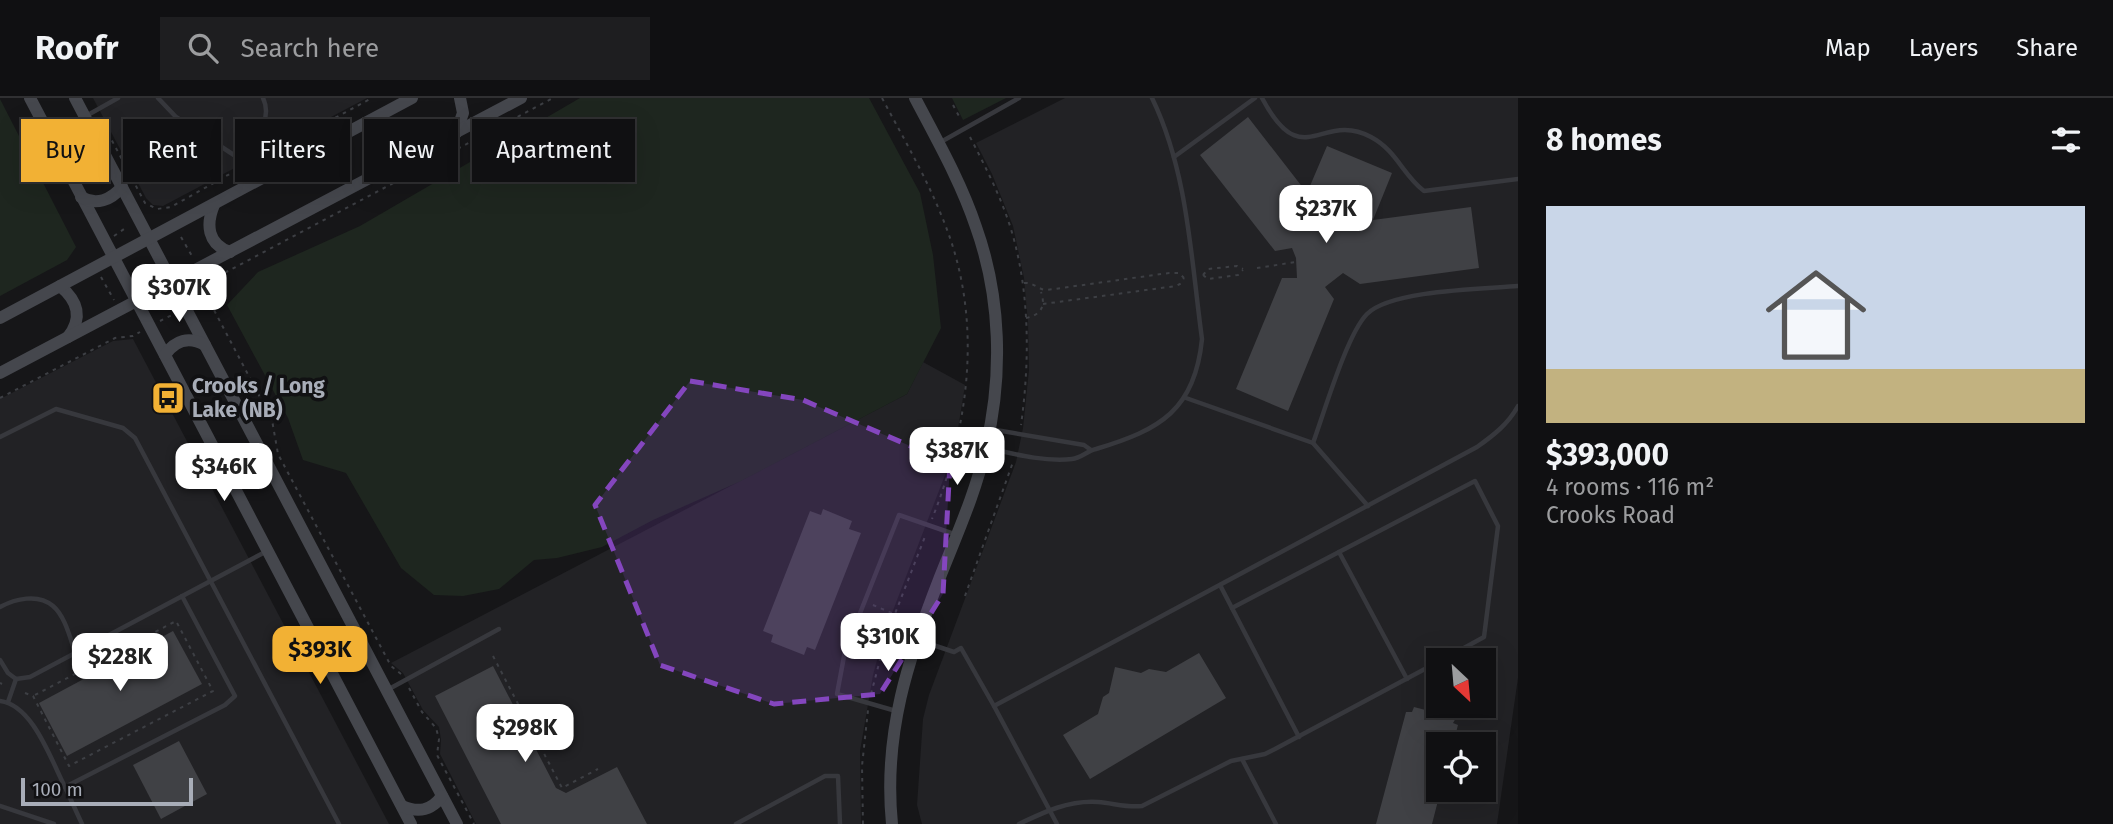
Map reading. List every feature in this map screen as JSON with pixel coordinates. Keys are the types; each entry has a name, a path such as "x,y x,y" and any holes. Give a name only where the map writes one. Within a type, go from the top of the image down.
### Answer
{"main road":[{"path":"30,98 411,824"},
{"path":"75,98 457,824"},
{"path":"0,318 412,98"},
{"path":"458,127 463,113 460,98"},
{"path":"458,132 521,98"},
{"path":"892,824 891,769 897,711 905,675 986,448 996,387 997,344 992,286 978,230 915,98"},
{"path":"0,373 364,181"},
{"path":"81,197 88,201 104,201 122,187"},
{"path":"214,205 210,215 210,233 217,245 230,252"},
{"path":"60,286 74,300 78,311 76,324 68,337"},
{"path":"165,355 173,345 185,340 205,345"},
{"path":"402,806 416,810 428,809 442,796"}],"lane":[{"path":"85,117 118,98"},
{"path":"158,98 176,117 235,156"},
{"path":"263,98 267,107 266,119"},
{"path":"939,144 1019,98"},
{"path":"986,448 1060,460 1076,459 1091,450 1146,431 1186,398 1201,351 1202,339 1188,232 1174,157 1168,134 1152,98"},
{"path":"1174,157 1255,98"},
{"path":"1262,98 1270,114 1284,131 1306,139 1338,129 1355,130 1371,137 1389,148 1413,183 1424,191 1518,179"},
{"path":"1313,443 1354,333 1367,314 1385,302 1419,295 1518,286"},
{"path":"1186,398 1313,443 1368,506"},
{"path":"994,706 1493,436 1513,416 1518,406"},
{"path":"0,437 56,409 123,428 135,438 339,824"},
{"path":"990,429 1084,445 1091,450"},
{"path":"1232,608 1475,481 1497,526 1484,637 1464,648"},
{"path":"897,711 838,694 845,651 899,514 956,536"},
{"path":"0,660 8,673 16,679 30,677 268,551"},
{"path":"1339,552 1407,679"},
{"path":"1220,585 1299,737"},
{"path":"65,787 225,705 234,695 182,596"},
{"path":"0,607 16,599 33,598 53,605 63,621 75,652"},
{"path":"386,691 499,629"},
{"path":"916,639 954,652 961,648 1057,824"},
{"path":"1019,824 1049,810 1083,801 1142,806 1231,761 1265,754 1426,669"},
{"path":"8,702 16,679"},
{"path":"0,701 8,702 23,712 33,724 82,824"},
{"path":"1242,759 1276,824"},
{"path":"736,824 825,776 838,776 840,824"},
{"path":"0,806 54,824"}],"path":[{"path":"333,119 372,98"},
{"path":"401,675 391,666 278,454 272,420 207,299 210,284 215,278 553,98"},
{"path":"882,98 928,186 947,230 958,265 964,301 968,363 963,416 955,454 933,516"},
{"path":"953,105 961,121"},
{"path":"100,118 145,203 157,210 167,210 235,171"},
{"path":"970,137 1002,203 1011,229 1022,283 1027,369 1020,428"},
{"path":"114,236 131,225"},
{"path":"180,234 194,260"},
{"path":"1257,268 1296,262"},
{"path":"1237,266 1244,270 1238,275 1208,279 1202,275 1208,269 1237,266"},
{"path":"1040,290 1179,272 1184,278 1176,286 1043,304"},
{"path":"101,276 115,302"},
{"path":"206,279 210,284"},
{"path":"1022,283 1032,283 1040,290 1043,304 1038,313 1025,318"},
{"path":"201,300 207,299"},
{"path":"159,321 177,313"},
{"path":"0,398 115,338 141,332"},
{"path":"965,596 1014,461"},
{"path":"870,695 880,657 926,533"},
{"path":"870,604 895,614"},
{"path":"25,693 33,696 69,766 213,691 176,621 33,696"},
{"path":"493,656 562,788 598,769"},
{"path":"410,690 422,712 436,728 439,739 438,755 474,824"},
{"path":"863,824 862,766 867,713"}],"highlighted area":[{"path":"690,381 803,400 950,463 943,594 880,694 774,704 660,665 595,505"}],"shaded area":[{"path":"93,98 367,98 327,119 235,119 235,168 221,175 221,119 123,119 123,155 109,128 109,119 104,119"},
{"path":"580,98 869,98 920,193 933,255 941,328 907,394 741,481 653,520 602,547 557,558 534,560 499,589 463,596 434,595 401,568 346,473 303,460 288,418 227,305 258,272 360,226 436,182 458,182 458,169 472,161 472,182 635,182 635,119 544,119"},
{"path":"952,98 1006,98 963,120"},
{"path":"1065,98 1518,98 1518,678 1497,824 922,824 917,805 923,719 929,695 1016,462 1023,428 1029,370 1024,278 1013,226 976,143"},
{"path":"0,99 21,140 21,182 43,182 76,247 67,260 0,296"},
{"path":"138,182 208,182 163,206 153,205"},
{"path":"133,339 389,824 0,824 0,399 113,341"},
{"path":"923,362 965,385 950,462 884,634 873,675 860,751 861,824 476,824 440,754 439,727 423,710 403,673 391,663 907,394"}],"building":[{"path":"1248,117 1307,193 1327,146 1392,173 1373,220 1471,207 1479,268 1360,284 1343,273 1325,287 1334,299 1288,411 1236,389 1282,278 1297,278 1296,258 1292,248 1275,251 1200,155"},
{"path":"823,509 852,521 849,529 861,533 815,650 807,647 804,655 771,642 773,635 763,631 810,511 821,515"},
{"path":"173,631 202,684 67,756 39,703"},
{"path":"1199,653 1226,698 1090,779 1063,735 1098,714 1103,697 1109,693 1115,667 1141,673 1149,669 1166,672"},
{"path":"493,666 556,788 566,793 617,767 647,824 501,824 435,696"},
{"path":"1414,707 1426,710 1426,718 1456,718 1453,723 1458,725 1456,732 1426,732 1426,802 1438,802 1432,824 1376,824 1406,712 1412,712"},
{"path":"179,741 207,794 161,819 133,765"}],"place":[{"name":"Crooks / Long Lake (NB)","path":"168,398"}]}
